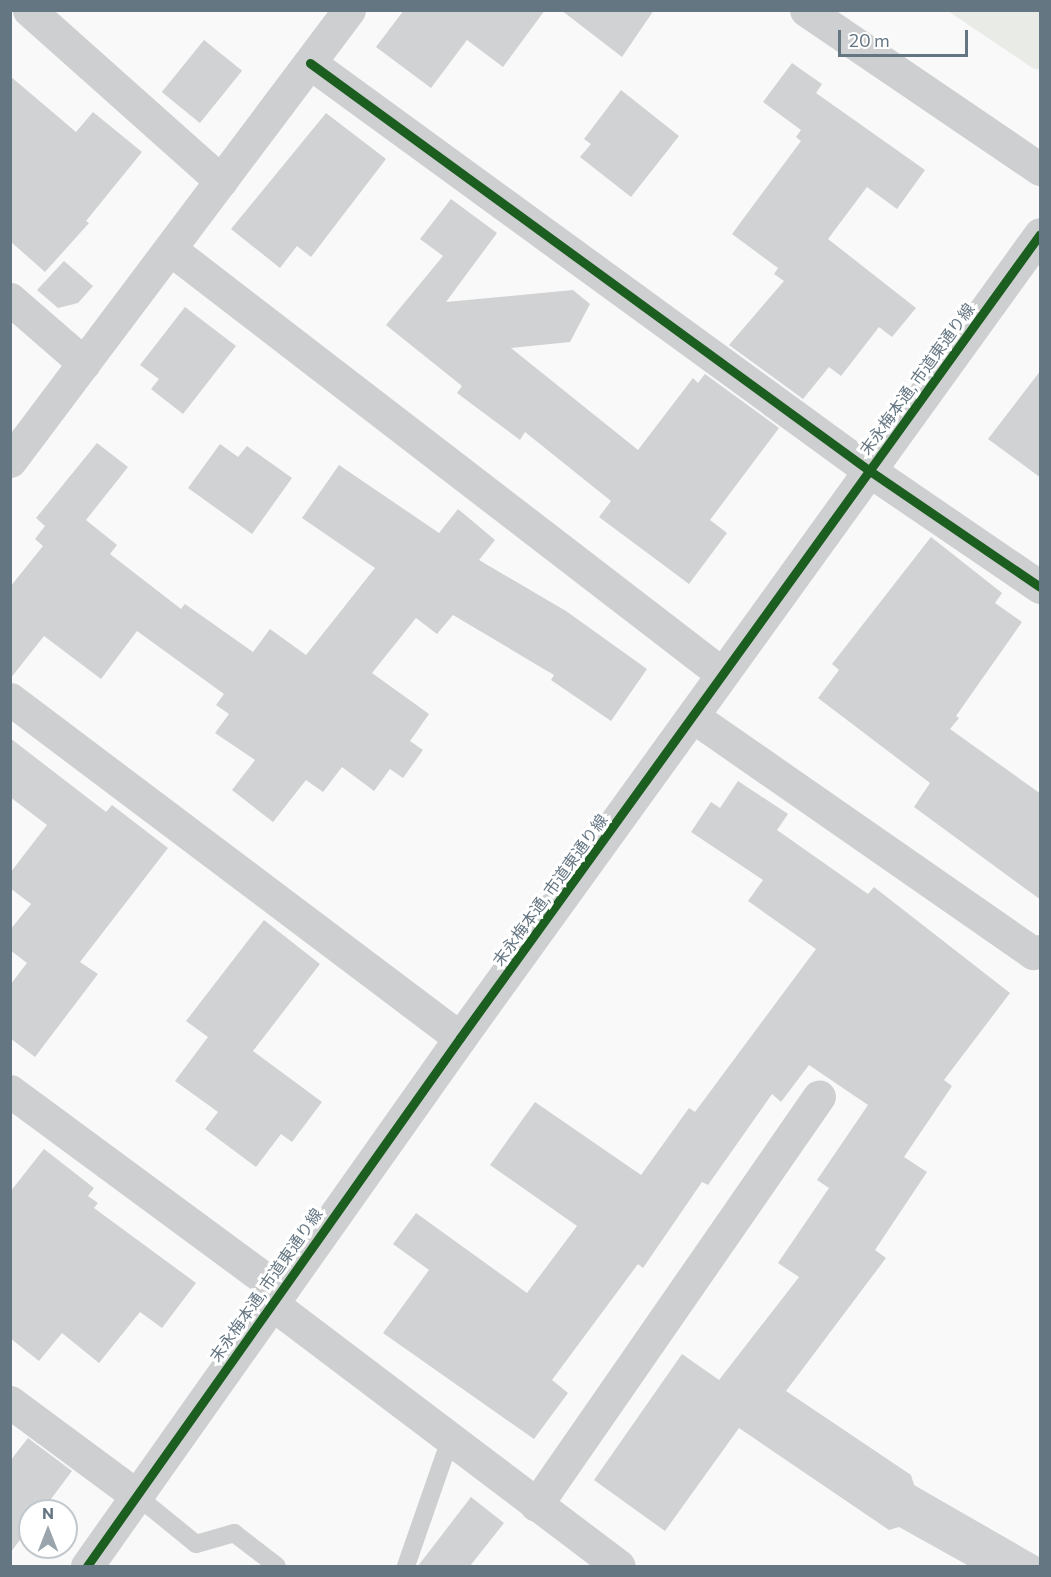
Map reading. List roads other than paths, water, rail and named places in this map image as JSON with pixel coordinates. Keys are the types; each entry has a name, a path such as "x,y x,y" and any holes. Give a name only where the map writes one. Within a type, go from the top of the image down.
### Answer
{"street":[{"path":"29,10 221,181"},
{"path":"10,461 349,10"},
{"path":"806,10 1041,169"},
{"path":"310,63 870,471 1041,587"},
{"name":"末永梅本通, 市道東通り線","path":"96,1563 137,1496 460,1038 695,718 722,673 1041,234"},
{"path":"170,249 722,673"},
{"path":"10,298 84,363"},
{"path":"10,699 460,1038"},
{"path":"695,718 1033,953 1041,951"},
{"path":"10,1091 276,1297 450,1440 618,1566"},
{"path":"536,1505 819,1096"},
{"path":"10,1402 137,1496"}],"lane":[{"path":"406,1566 450,1440"},
{"path":"137,1496 196,1544 234,1533 277,1566"}]}
